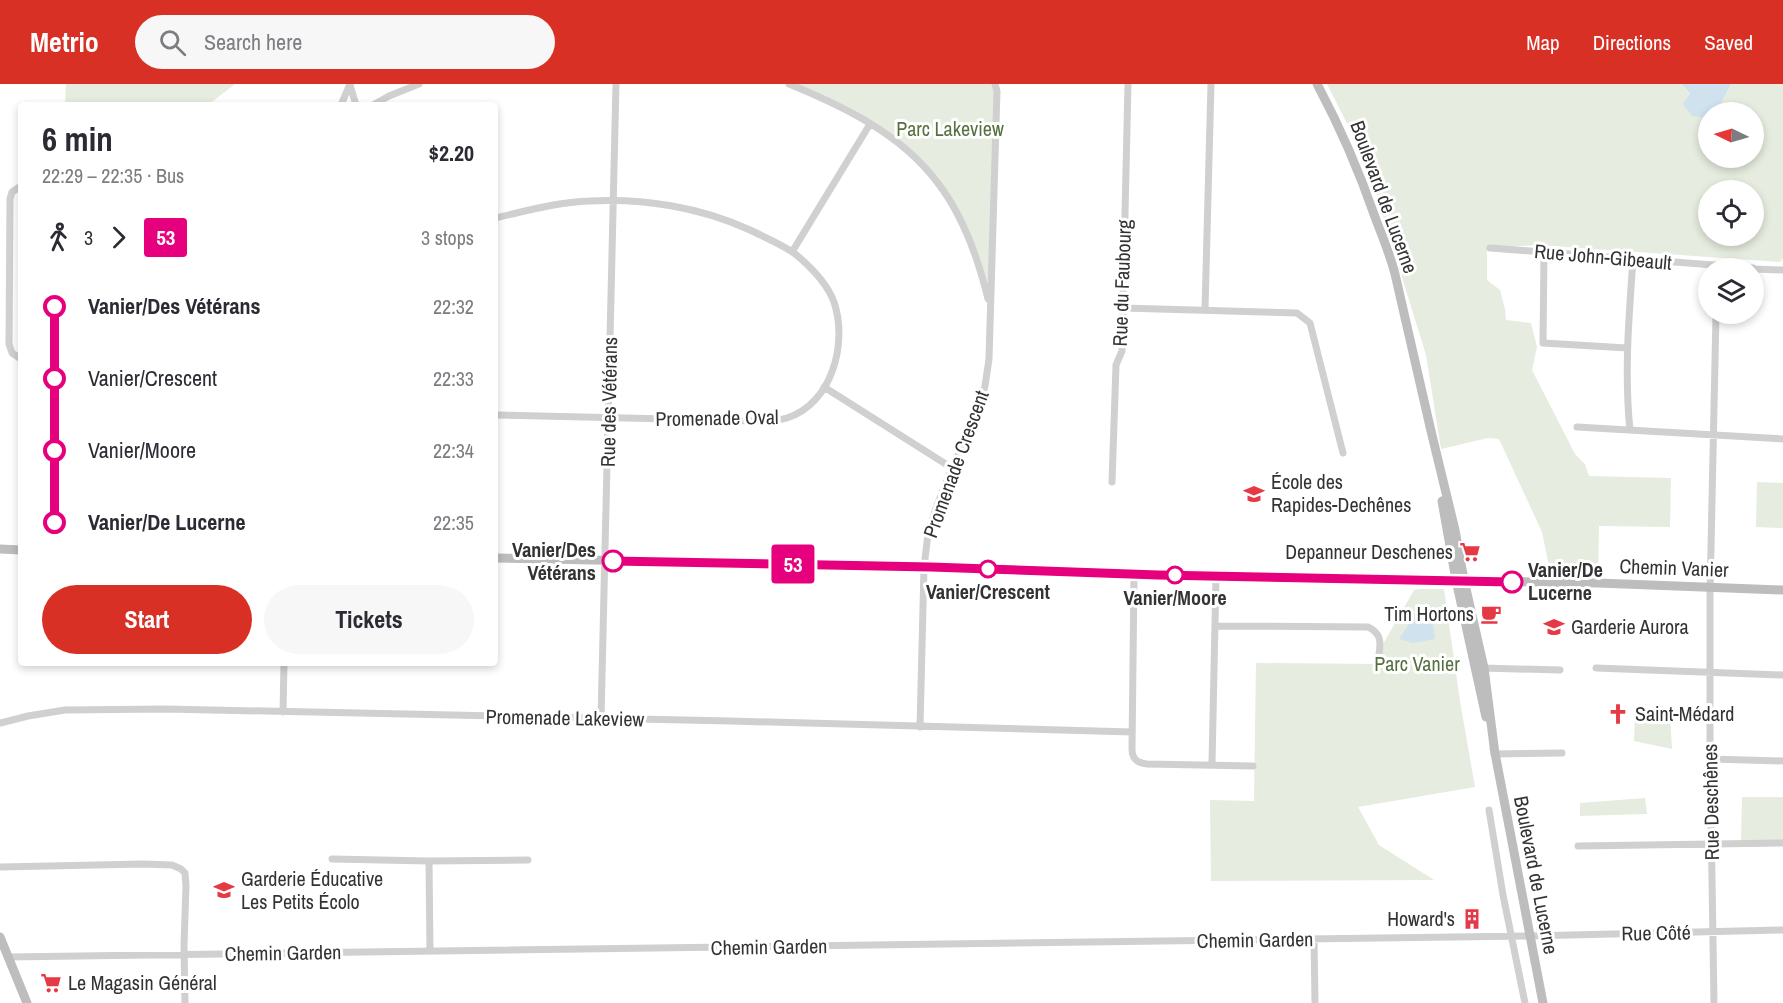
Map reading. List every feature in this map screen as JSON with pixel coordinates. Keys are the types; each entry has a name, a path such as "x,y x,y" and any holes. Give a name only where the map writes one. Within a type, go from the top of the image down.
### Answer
{"street":[{"path":"342,102 350,84"},
{"path":"350,84 356,102"},
{"path":"378,102 419,84"},
{"name":"Rue des Vétérans","path":"601,719 616,84"},
{"name":"Promenade Crescent","path":"789,84 838,106 870,124 891,138 927,170 944,192 962,223 975,255 991,310"},
{"name":"Promenade Crescent","path":"920,727 924,567 928,534 952,468 967,440 981,402 989,359 997,92 995,84"},
{"name":"Rue du Faubourg","path":"1112,482 1116,365 1122,351 1128,84"},
{"path":"1205,309 1211,84"},
{"name":"Boulevard de Lucerne","path":"1317,84 1342,132 1390,255 1431,431 1480,668 1543,1003"},
{"path":"792,252 870,124"},
{"path":"18,188 12,192 10,199 9,261 9,344 12,353 18,357"},
{"name":"Promenade Oval","path":"498,217 560,204 614,201 674,206 734,223 792,252 810,267 833,301 838,321 839,341 835,364 816,398 801,410 774,420 755,422 498,415"},
{"name":"Rue John-Gibeault","path":"1490,248 1698,265"},
{"path":"1544,252 1543,343 1627,348"},
{"path":"1630,430 1627,404 1627,348 1633,260"},
{"name":"Rue John-Gibeault","path":"1764,269 1783,270"},
{"path":"1123,308 1297,313 1310,323 1343,453"},
{"name":"Rue Deschênes","path":"1714,1003 1710,588 1716,324"},
{"path":"824,387 952,468"},
{"path":"1577,427 1783,439"},
{"path":"0,549 18,550"},
{"name":"Chemin Vanier","path":"498,558 924,567 1134,575 1598,583 1783,590"},
{"path":"1134,575 1132,732 1134,759 1142,764 1253,766"},
{"path":"1212,765 1216,576"},
{"path":"1215,626 1368,627 1376,632 1381,642 1379,654"},
{"path":"283,712 284,666"},
{"path":"1480,668 1560,670"},
{"path":"1596,669 1783,675"},
{"name":"Promenade Lakeview","path":"0,723 44,713 91,709 731,721 1132,732"},
{"path":"1495,754 1562,753"},
{"path":"1710,759 1783,761"},
{"path":"1489,810 1503,895 1526,1003"},
{"path":"1578,846 1783,843"},
{"path":"332,859 528,860"},
{"path":"429,861 430,951"},
{"path":"0,867 143,864 172,865 181,869 186,886 185,1003"},
{"name":"Rue Côté","path":"1529,936 1783,930"},
{"name":"Chemin Garden","path":"8,957 1529,936"},
{"path":"0,937 27,1003"},
{"path":"1314,939 1315,1003"}],"green space":[{"path":"66,84 235,84 212,102 65,102"},
{"name":"Parc Lakeview","path":"789,84 995,84 991,310 962,223 927,170 870,124"},
{"path":"1327,84 1682,84 1698,106 1698,168 1764,168 1764,102 1722,102 1731,84 1783,84 1783,259 1780,262 1764,261 1764,258 1723,258 1538,245 1487,248 1487,280 1500,290 1506,320 1531,323 1537,347 1532,370 1575,454 1585,464 1589,476 1671,478 1670,527 1599,526 1598,576 1551,576 1542,532 1499,439 1488,438 1441,449 1426,355 1366,161"},
{"path":"1757,482 1783,483 1783,528 1756,527"},
{"name":"Parc Vanier","path":"1444,589 1475,787 1358,807 1379,845 1434,880 1211,881 1210,800 1254,801 1256,663 1378,664 1383,644 1414,590"},
{"path":"1635,713 1670,713 1672,749 1634,741"},
{"path":"1742,797 1783,797 1783,846 1742,847"},
{"path":"1645,798 1647,814 1580,816 1580,803"}],"water":[{"path":"1682,84 1731,84 1722,102 1698,102 1698,117 1692,116 1683,104 1690,94"},
{"path":"1425,608 1431,610 1435,639 1413,643 1399,639 1415,615 1420,614"}],"bus line":[{"name":"53","path":"613,561 1512,582"}],"place":[{"name":"École des Rapides-Dechênes","path":"1254,494"},
{"name":"Depanneur Deschenes","path":"1470,552"},
{"name":"Vanier/Des Vétérans","path":"613,561"},
{"name":"Vanier/Crescent","path":"988,569"},
{"name":"Vanier/Moore","path":"1175,575"},
{"name":"Vanier/De Lucerne","path":"1512,582"},
{"name":"Tim Hortons","path":"1491,614"},
{"name":"Garderie Aurora","path":"1554,627"},
{"name":"Saint-Médard","path":"1618,714"},
{"name":"Garderie Éducative Les Petits Écolo","path":"224,890"},
{"name":"Howard's","path":"1472,919"},
{"name":"Le Magasin Général","path":"51,983"}]}
